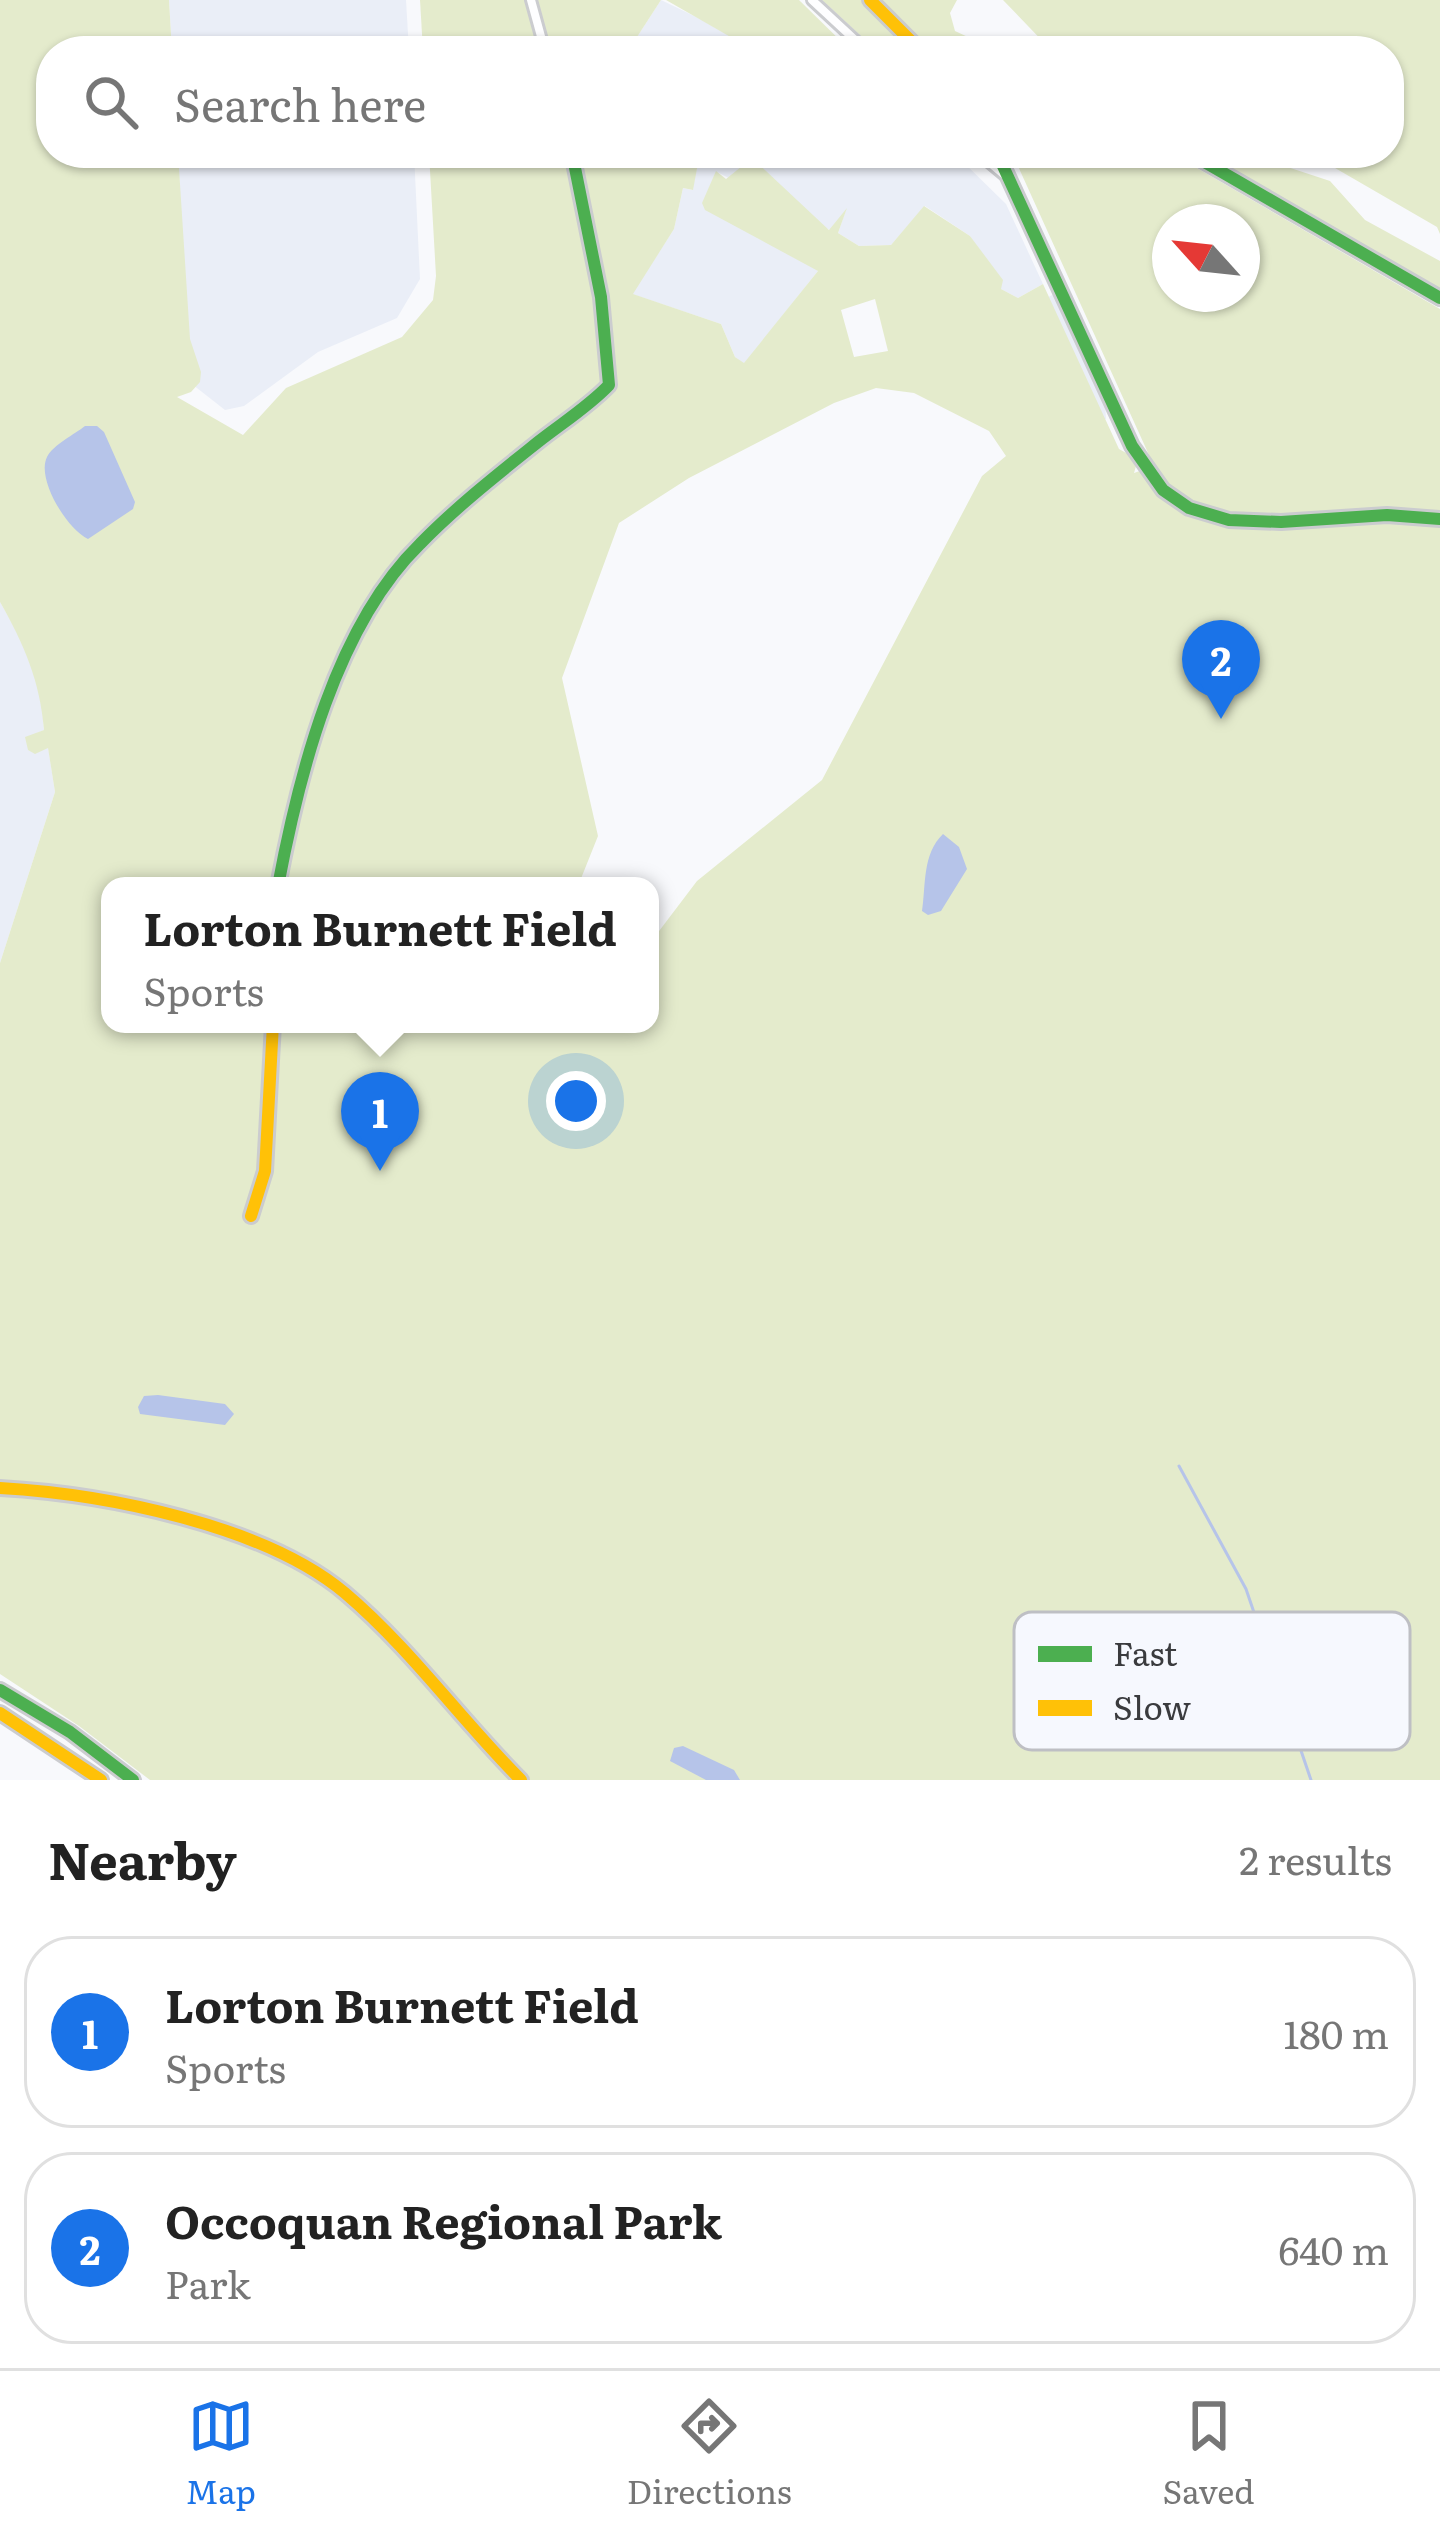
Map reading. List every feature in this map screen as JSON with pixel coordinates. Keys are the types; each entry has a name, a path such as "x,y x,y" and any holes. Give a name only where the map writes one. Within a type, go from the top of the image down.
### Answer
{"main road":[{"path":"870,0 906,36"},
{"path":"279,877 286,836 332,699 359,632 395,571 485,486 593,403 609,385 589,226 575,168"},
{"path":"1004,168 1122,428 1163,490 1199,512 1232,520 1440,519"},
{"path":"1215,168 1440,298"},
{"path":"251,1216 265,1171 273,1033"},
{"path":"0,1488 54,1490 237,1533 315,1570 360,1606 520,1780"},
{"path":"0,1690 70,1732 133,1780"},
{"path":"0,1713 100,1780"}],"street":[{"path":"531,0 541,36"},
{"path":"812,0 851,36"},
{"path":"996,168 1009,179"}],"shaded area":[{"path":"169,0 406,0 408,36 171,36"},
{"path":"661,0 731,36 638,36"},
{"path":"179,168 415,168 420,279 397,318 318,352 244,406 225,410 188,381"},
{"path":"697,168 969,168 1006,204 1043,284 1018,298 999,288 970,236 925,206 891,245 859,246 838,233 846,210 830,230 717,172 818,271 744,364 735,357 721,324 632,294 674,229 683,188 692,190"},
{"path":"1056,293 1105,400 1106,419 1074,427 1020,312"},
{"path":"0,602 27,649 41,697 44,730 26,738 48,747 55,792 0,963"}],"green space":[{"path":"0,0 169,0 171,36 36,36 36,168 179,168 190,339 201,372 191,392 177,397 243,435 286,388 402,337 433,300 430,168 697,168 693,190 683,188 674,229 633,294 721,324 735,357 744,363 818,271 705,210 702,203 716,171 726,179 740,168 763,168 829,230 847,208 838,233 859,246 891,245 924,206 970,236 1003,280 1001,289 1018,298 1043,284 1119,449 1136,466 1134,473 1154,466 1019,168 1197,168 1259,204 1152,204 1152,312 1260,312 1260,205 1440,309 1440,1780 150,1780 0,1674 0,963 55,792 48,748 35,754 28,750 25,737 44,730 35,679 0,602","holes":["875,299 888,351 854,357 841,310","876,388 914,393 989,431 1006,456 982,476 822,780 697,881 659,931 659,1033 101,1033 101,877 582,877 598,836 562,678 619,523 689,478 834,403"]},
{"path":"420,0 661,0 638,36 422,36"},
{"path":"666,0 799,0 836,36 729,36"},
{"path":"822,0 861,0 899,36 861,36"},
{"path":"875,0 957,0 950,13 955,31 966,36 913,36"},
{"path":"1003,0 1440,0 1440,234 1437,227 1335,168 1404,168 1404,36 1038,36"},
{"path":"1229,168 1291,168 1330,181 1365,220 1440,261 1440,292"}],"water":[{"path":"85,426 97,426 104,432 135,502 133,509 88,539 55,502 45,466 54,448"},
{"path":"943,834 959,847 967,869 941,911 928,915 922,911 926,871 931,851"},
{"path":"144,1396 225,1404 234,1414 225,1425 140,1414"},
{"path":"683,1746 734,1770 740,1780 706,1780 670,1761 674,1748"}],"waterway":[{"path":"1179,1466 1254,1612"},
{"path":"1301,1750 1311,1780"}],"traffic: fast":[{"path":"280,877 310,750 365,616 420,544 609,385 601,297 575,168"},
{"path":"1004,168 1132,446 1163,490 1189,508 1229,520 1281,522 1387,515 1440,519"},
{"path":"1215,168 1440,298"},
{"path":"0,1690 70,1732 133,1780"}],"traffic: slow":[{"path":"870,0 906,36"},
{"path":"251,1216 265,1171 273,1033"},
{"path":"0,1488 87,1497 182,1517 228,1531 311,1569 392,1637 521,1780"},
{"path":"0,1713 101,1780"}],"place":[{"name":"Occoquan Regional Park","path":"1221,719"},
{"name":"Lorton Burnett Field","path":"380,1171"}]}
